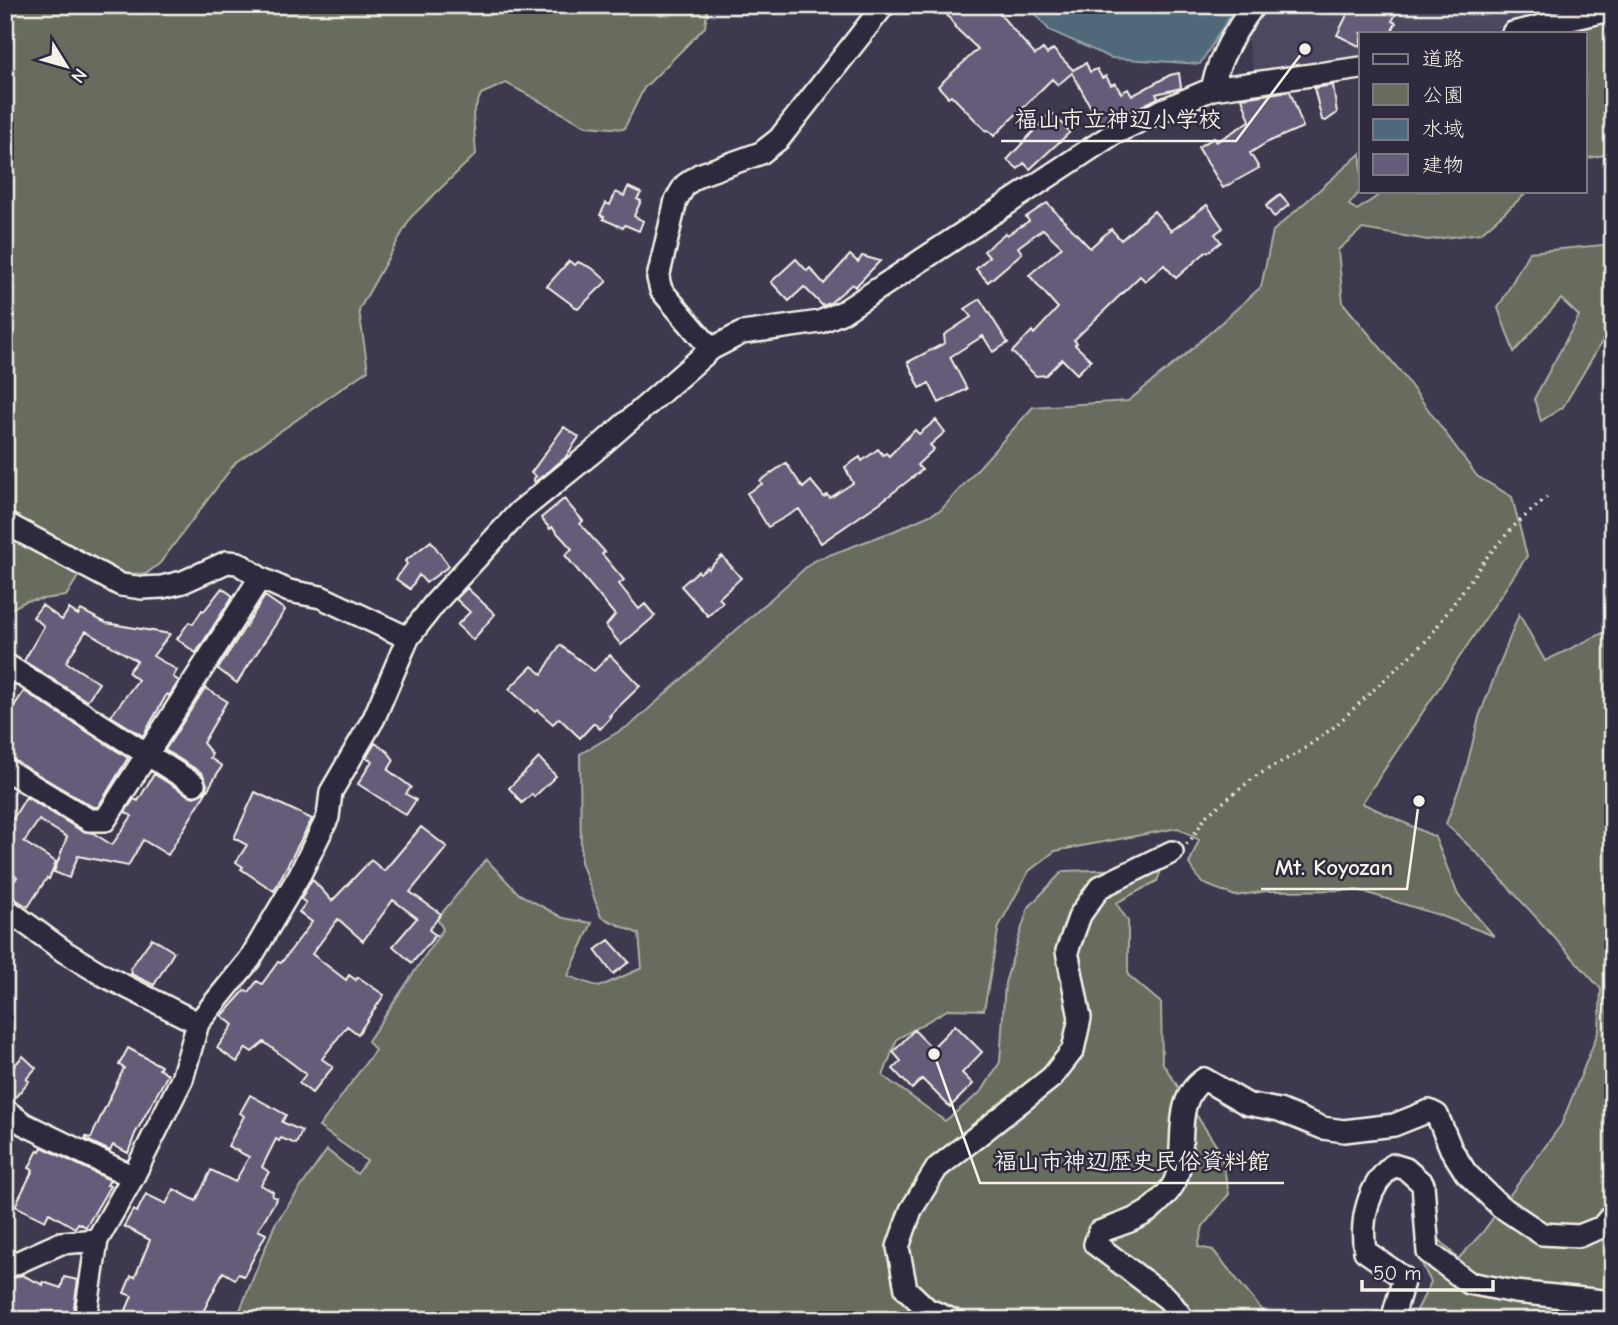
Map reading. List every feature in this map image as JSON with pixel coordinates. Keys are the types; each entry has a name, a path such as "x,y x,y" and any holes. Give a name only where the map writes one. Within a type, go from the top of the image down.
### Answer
{"street":[{"path":"710,349 661,290 658,278 676,200 685,185 699,175 761,153 779,139 884,5"},
{"path":"1212,89 1216,70 1234,32 1254,5"},
{"path":"1517,32 1613,9"},
{"path":"85,1320 97,1240 133,1177 182,1079 198,1023 250,959 300,874 328,817 331,792 374,718 408,638 435,603 519,512 593,452 710,349 742,333 820,323 843,312 1113,134 1212,89 1359,68"},
{"path":"5,523 121,585 162,587 183,582 227,562 238,563 260,578 289,591 321,597 408,638"},
{"path":"5,769 89,820 105,820 260,578"},
{"path":"5,664 194,784"},
{"path":"952,1320 927,1309 906,1289 898,1247 911,1210 937,1168 1052,1077 1073,1050 1080,1018 1067,951 1080,915 1100,887 1172,852"},
{"path":"5,908 103,975 198,1023"},
{"path":"1184,1320 1168,1299 1095,1244 1099,1232 1148,1211 1174,1184 1179,1167 1185,1103 1193,1087 1204,1079 1247,1104 1279,1110 1323,1128 1344,1131 1394,1125 1429,1111 1437,1115 1451,1149 1466,1173 1500,1206 1542,1234 1579,1236 1602,1227 1613,1214"},
{"path":"5,1110 24,1124 133,1177"},
{"path":"1392,1320 1404,1278 1365,1251 1362,1234 1369,1200 1381,1175 1393,1165 1406,1169 1423,1184 1428,1252 1469,1283 1515,1292 1613,1302"},
{"path":"5,1268 61,1243 97,1240"}],"path":[{"path":"1172,852 1190,841 1207,815 1256,776 1301,751 1334,727 1429,638 1486,558 1514,526 1548,497"}],"shaded area":[{"path":"1271,5 1610,5 1497,32 1359,32 1359,61 1254,74 1247,37"}],"green space":[{"path":"5,5 708,5 705,27 644,88 624,129 586,126 506,83 481,94 473,114 476,154 411,217 359,310 368,370 236,462 160,563 146,574 117,573 5,517"},
{"path":"1603,17 1613,25 1613,153 1586,159 1586,32 1545,32"},
{"path":"1359,155 1359,192 1349,205 1357,210 1384,192 1528,192 1481,233 1428,240 1362,229 1338,250 1343,303 1400,371 1477,476 1512,497 1527,556 1362,803 1435,837 1458,895 1494,936 1439,915 1358,890 1267,891 1235,896 1202,883 1189,864 1199,840 1178,828 1055,851 1029,871 999,926 984,1010 949,1009 897,1039 883,1076 945,1121 982,1091 1000,1062 1005,983 1028,908 1063,871 1162,868 1157,881 1116,903 1128,921 1128,975 1161,1003 1162,1062 1221,1153 1229,1194 1203,1226 1198,1247 1213,1250 1270,1320 236,1320 275,1224 327,1150 357,1174 367,1161 319,1127 375,1050 368,1041 443,929 437,919 486,859 519,894 563,918 592,923 568,976 599,987 642,968 639,934 601,917 581,862 580,754 632,724 813,561 894,531 941,510 1033,407 1128,401 1185,355 1261,287 1273,231"},
{"path":"1613,244 1613,331 1609,330 1563,407 1541,421 1534,399 1579,316 1561,299 1514,352 1498,308 1529,252"},
{"path":"5,528 82,570 66,596 26,601 5,612"},
{"path":"1519,614 1545,661 1613,628 1613,1320 1412,1320 1431,1282 1419,1258 1415,1214 1458,1259 1482,1233 1561,1125 1599,1030 1601,989 1483,859 1446,824 1466,769 1479,717"}],"water":[{"path":"1028,5 1237,5 1200,64 1111,58 1049,30"}],"building":[{"path":"940,5 992,5 1035,55 1043,49 1047,54 1053,49 1073,70 1086,63 1090,72 1097,69 1102,78 1106,76 1111,85 1115,83 1121,93 1128,89 1132,96 1170,75 1179,73 1181,88 1156,94 1158,98 1101,126 1072,73 1058,85 1052,79 994,136 938,86 978,49 958,30"},
{"path":"1352,5 1401,5 1392,21 1396,23 1392,32 1359,32 1359,46 1337,35"},
{"path":"1333,85 1337,113 1326,121 1322,120 1314,88"},
{"path":"1290,91 1303,127 1250,153 1259,168 1223,188 1198,147 1214,138 1216,142 1250,121 1242,98"},
{"path":"1051,112 1070,132 1030,169 1024,163 1018,169 1007,160"},
{"path":"628,187 641,193 637,199 641,201 634,216 643,221 639,231 625,225 623,228 600,215 606,203 610,205 616,192 624,196"},
{"path":"1280,195 1289,205 1274,217 1266,206"},
{"path":"1047,203 1090,248 1111,229 1121,240 1154,211 1171,231 1207,205 1223,228 1215,234 1221,242 1176,278 1164,265 1145,281 1140,276 1074,340 1077,343 1075,345 1091,360 1077,374 1062,359 1046,375 1036,376 1012,352 1032,331 1034,334 1058,308 1029,275 1062,247 1043,229 1018,247 1022,253 988,282 976,269 989,257 984,251 1005,233 1007,235 1029,221 1026,217"},
{"path":"850,255 858,262 862,256 880,261 855,287 852,284 823,306 804,287 789,301 771,282 796,259 807,271 810,268 824,284"},
{"path":"569,261 592,268 607,281 578,309 547,286"},
{"path":"980,299 1008,343 993,352 983,336 950,357 967,389 939,403 929,383 920,388 908,362 945,343 944,335 971,317 965,309"},
{"path":"936,420 945,432 930,445 934,449 917,465 922,470 821,543 799,509 768,527 747,493 786,463 803,488 811,481 824,497 827,495 830,498 853,483 845,467 860,457 862,461 878,449 883,455 886,453 889,456 915,430 919,434"},
{"path":"564,427 579,437 565,458 535,482 533,480 536,476 531,473"},
{"path":"564,499 583,521 580,524 605,552 602,554 624,580 619,584 639,609 645,604 655,616 621,645 606,626 615,615 565,555 572,549 541,518"},
{"path":"431,541 449,566 426,583 419,575 410,589 396,579 407,564 405,561"},
{"path":"722,556 741,578 719,598 723,602 708,616 681,586 698,571 700,573 707,567 708,569"},
{"path":"222,588 233,596 196,653 177,639 189,622 193,624"},
{"path":"467,588 495,614 473,640 457,625 470,612 456,599"},
{"path":"265,596 285,610 237,683 218,669"},
{"path":"42,605 62,620 69,609 78,615 81,610 106,623 170,634 153,656 177,670 173,677 179,681 169,696 167,694 143,736 111,716 138,680 128,672 137,661 86,631 66,662 99,683 87,701 24,661 44,626 33,617"},
{"path":"560,645 594,671 610,655 640,686 609,716 611,717 600,729 594,723 580,738 559,718 553,724 509,689 532,666 542,674"},
{"path":"205,688 227,701 203,743 212,754 210,758 222,766 168,855 143,840 128,866 78,856 69,878 54,872 67,837 39,820 24,842 56,862 49,879 47,878 28,907 6,893 17,877 5,870 5,819 11,822 26,797 82,831 93,833 112,845 132,816 125,812 134,799 138,801 154,774 188,795 194,797 205,792 207,784 202,773 165,750"},
{"path":"24,691 128,758 98,807 93,807 7,756 14,745 5,739 5,700 14,706"},
{"path":"375,743 394,760 388,770 411,787 406,794 416,800 406,815 358,784 372,761 366,758"},
{"path":"539,758 556,776 534,797 532,794 522,803 509,788"},
{"path":"255,792 312,819 274,891 241,869 243,867 236,862 247,845 234,838"},
{"path":"421,827 447,847 410,892 441,914 429,930 436,935 412,963 393,946 417,918 393,900 363,941 338,919 312,954 346,980 349,975 356,980 358,977 384,995 358,1034 347,1026 322,1059 333,1067 312,1093 299,1083 306,1074 264,1042 252,1052 246,1048 237,1062 217,1048 233,1025 222,1016 245,990 249,992 257,981 262,984 312,922 299,912 306,903 301,899 312,879 332,901 371,860 384,871"},
{"path":"152,938 174,952 154,985 131,974 130,969"},
{"path":"609,940 629,962 613,974 595,950"},
{"path":"955,1025 982,1052 962,1073 973,1084 950,1107 922,1079 912,1089 893,1069 901,1061 893,1052 914,1030 932,1048"},
{"path":"128,1048 161,1066 159,1069 168,1074 135,1134 128,1153 113,1145 110,1151 85,1139 91,1138 124,1068 119,1065"},
{"path":"23,1056 36,1068 13,1100 5,1097 5,1061 13,1067"},
{"path":"250,1095 286,1115 282,1122 302,1131 296,1144 281,1138 279,1141 276,1139 262,1167 269,1172 261,1185 273,1192 272,1196 277,1198 258,1230 266,1234 244,1276 238,1274 235,1279 223,1272 199,1320 122,1320 132,1296 124,1293 131,1276 135,1277 150,1240 124,1226 133,1210 137,1212 146,1194 166,1204 174,1189 196,1201 211,1170 235,1182 249,1157 228,1146 244,1116 240,1113"},
{"path":"42,1147 110,1180 107,1185 110,1186 86,1227 78,1223 75,1228 49,1213 45,1221 15,1206 33,1170 29,1168"},
{"path":"22,1275 43,1285 43,1282 61,1288 64,1277 78,1280 72,1320 5,1320 5,1281"}],"place":[{"name":"福山市立神辺小学校","path":"1305,49"},
{"name":"Mt. Koyozan","path":"1419,801"},
{"name":"福山市神辺歴史民俗資料館","path":"934,1054"}]}
